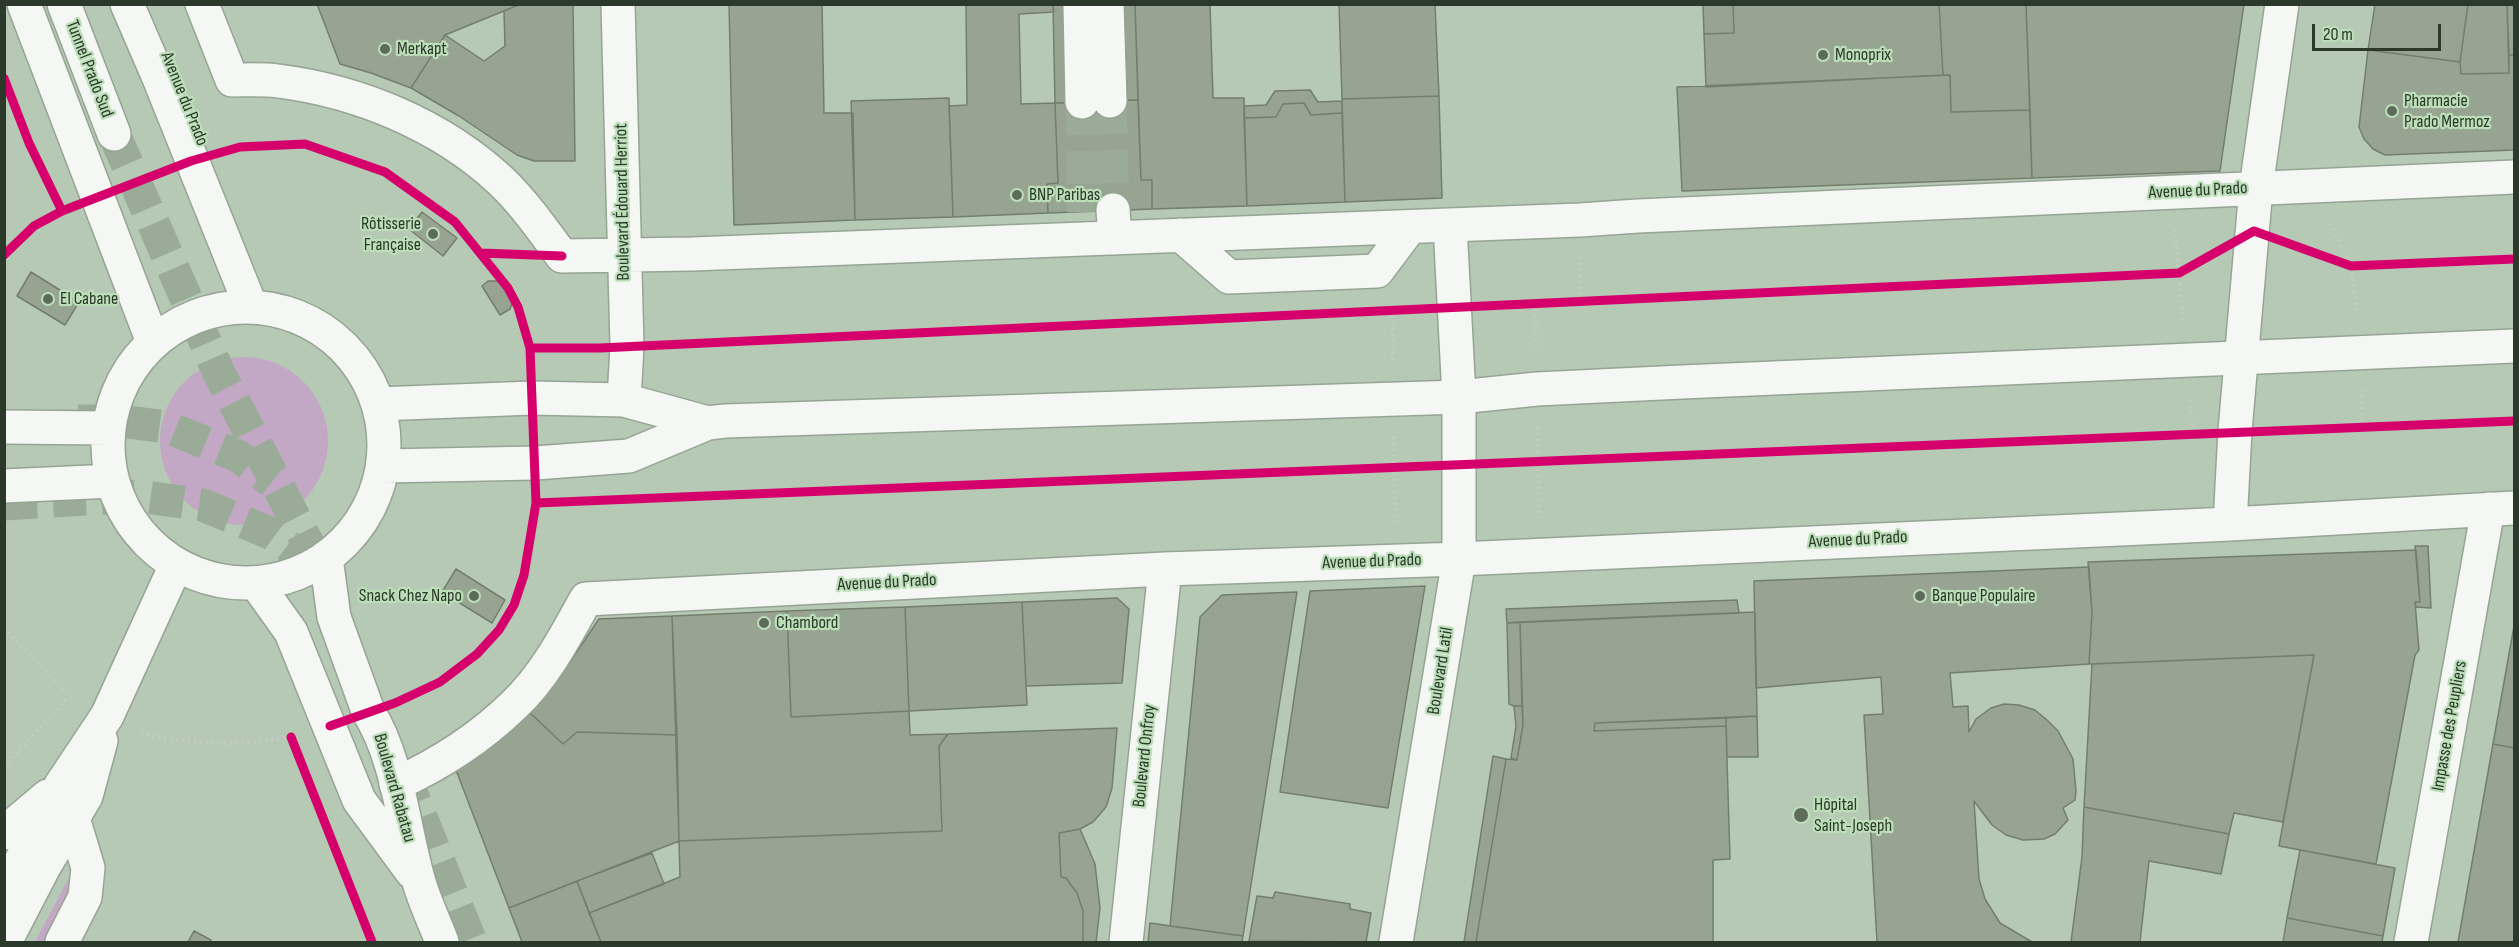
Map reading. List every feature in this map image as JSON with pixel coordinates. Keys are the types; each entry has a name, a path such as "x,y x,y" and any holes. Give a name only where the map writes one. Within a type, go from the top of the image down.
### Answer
{"main road":[{"path":"24,4 153,342"},
{"name":"Tunnel Prado Sud","path":"64,4 123,132 85,4"},
{"name":"Avenue du Prado","path":"127,4 251,307"},
{"name":"Avenue du Prado","path":"202,4 232,80 276,80 330,89 404,116 472,157 502,183 534,219 562,256 625,255 1099,225 1181,236 2514,177"},
{"name":"Boulevard Édouard Herriot","path":"618,4 627,346 624,400"},
{"path":"1080,4 1096,102 1107,4"},
{"path":"2230,524 2235,431 2256,188 2282,4"},
{"path":"1450,225 1458,397"},
{"path":"1181,236 1229,277 1377,271 1410,227"},
{"path":"251,307 285,312 316,326 343,346 364,373 378,404 383,428 384,466 372,501 361,523 345,542 310,568 292,576 256,584 228,582 201,576 176,565 146,541 123,509 112,481 108,450 109,428 114,404 136,360 153,342 182,322 216,310 251,307"},
{"path":"378,404 532,398 624,400 708,423 1458,397 1537,389 2514,346"},
{"name":"Boulevard Latil","path":"1396,942 1459,559 1458,397"},
{"path":"384,466 535,463 629,456 708,423"},
{"path":"4,427 109,428"},
{"path":"4,486 112,481"},
{"name":"Avenue du Prado","path":"396,784 422,772 463,747 515,704 540,675 586,599 1165,569 1459,559 2230,524 2501,508"},
{"name":"Impasse des Peupliers","path":"2411,942 2501,508"},
{"name":"Boulevard Rabatau","path":"326,558 334,617 396,784 419,882 442,942"},
{"path":"4,893 61,785 107,716 176,565"},
{"name":"Boulevard Onfroy","path":"1126,942 1165,569"},
{"name":"Boulevard Rabatau","path":"256,584 291,632 359,800 419,882"},
{"path":"5,942 45,865 86,796 107,716"},
{"path":"4,833 61,785"},
{"path":"62,942 85,897 88,868 73,818"}],"path":[{"path":"2312,186 2350,266 2362,352 2361,427"},
{"path":"4,628 69,697 134,731 175,742 213,745 291,737 330,726"},
{"path":"4,767 69,697"}],"shaded area":[{"path":"244,357 260,358 276,363 304,381 322,409 327,425 327,457 322,473 304,501 276,519 260,524 244,525 228,524 212,519 184,501 166,473 161,457 160,441 161,425 166,409 184,381 212,363 228,358"},
{"path":"67,881 77,882 50,942 35,942"}],"building":[{"name":"Merkapt","path":"317,4 521,4 445,35 411,88 340,64"},
{"path":"521,4 573,4 575,161 534,161 517,155 459,116 411,88 445,35 484,61 505,46 504,11"},
{"path":"729,4 822,4 824,113 853,113 855,220 734,225"},
{"path":"966,4 1053,4 1054,12 1019,14 1021,104 1055,103 1058,183 1047,184 1048,213 953,217 949,106 967,105"},
{"path":"1053,4 1065,4 1067,103 1055,103"},
{"path":"1124,4 1135,4 1138,100 1127,100"},
{"path":"1135,4 1210,4 1213,98 1244,98 1247,206 1152,209 1152,180 1141,180"},
{"path":"1339,4 1435,4 1439,96 1342,99"},
{"path":"1703,4 1733,4 1734,33 1704,34"},
{"name":"Monoprix","path":"1733,4 1939,4 1943,75 1706,87 1704,34 1734,33"},
{"path":"1939,4 2026,4 2030,110 1951,112 1950,75 1943,75"},
{"path":"2026,4 2244,4 2220,171 2032,178"},
{"path":"2375,4 2468,4 2460,62 2368,50"},
{"path":"2468,4 2507,4 2509,73 2461,74 2460,62"},
{"path":"2507,4 2514,4 2514,55 2509,55"},
{"path":"2368,50 2460,62 2461,74 2509,73 2509,55 2514,55 2514,150 2385,155 2373,149 2364,139 2359,127"},
{"path":"1950,75 1951,112 2030,110 2032,178 1682,191 1677,87"},
{"path":"1310,90 1318,102 1342,101 1342,113 1311,115 1304,103 1283,104 1276,117 1244,118 1244,106 1266,105 1275,91"},
{"path":"1439,96 1442,198 1345,202 1342,99"},
{"path":"949,98 953,217 855,220 851,101"},
{"path":"1138,100 1141,180 1152,180 1152,209 1048,213 1047,184 1058,183 1055,103"},
{"path":"1304,103 1311,115 1342,113 1345,202 1247,206 1244,118 1276,117 1283,104"},
{"name":"Rôtisserie Française","path":"422,212 457,238 443,256 409,229"},
{"name":"El Cabane","path":"31,272 79,302 65,325 17,296"},
{"path":"488,281 499,281 513,300 510,309 500,315 482,286"},
{"path":"2415,546 2428,546 2431,608 2416,607 2415,602 2420,602"},
{"path":"2416,550 2420,602 2415,602 2419,650 2415,655 2376,864 2279,846 2314,655 2089,664 2092,613 2088,562"},
{"path":"2089,567 2092,613 2089,664 1950,673 1953,707 1968,706 1969,732 1976,719 1991,708 2004,704 2019,705 2035,710 2058,731 2073,759 2075,800 2063,808 2068,820 2055,834 2044,839 2023,840 2006,835 1992,825 1974,801 1979,879 1985,899 2000,923 2032,942 1877,942 1864,715 1883,714 1881,677 1756,688 1754,581"},
{"name":"Snack Chez Napo","path":"456,569 505,600 492,623 442,592"},
{"path":"1425,586 1388,808 1280,792 1310,591"},
{"path":"1297,592 1243,936 1170,926 1200,617 1222,595"},
{"path":"1117,598 1129,609 1122,683 1026,686 1022,602"},
{"path":"1737,600 1739,613 1507,623 1506,609"},
{"path":"1022,602 1027,705 909,711 905,607"},
{"path":"905,607 909,711 791,717 787,611"},
{"path":"787,611 791,717 909,711 910,735 948,734 939,746 942,831 679,841 672,616"},
{"path":"1755,612 1757,716 1595,723 1594,731 1726,726 1730,859 1713,860 1713,942 1476,942 1506,759 1517,760 1523,725 1520,622"},
{"path":"672,616 677,735 577,732 563,744 528,711 557,681 599,619"},
{"path":"1520,622 1522,706 1514,706 1509,704 1507,623"},
{"path":"2514,626 2514,748 2493,744"},
{"path":"2314,655 2283,822 2234,813 2229,834 2084,807 2092,664"},
{"path":"1514,706 1522,706 1523,725 1517,760 1511,758 1516,726"},
{"path":"528,711 563,744 577,732 677,735 679,841 509,908 456,770"},
{"path":"1757,716 1758,757 1727,757 1726,718"},
{"path":"1726,718 1726,726 1594,731 1595,723"},
{"path":"1117,728 1112,788 1106,807 1093,822 1080,829 1059,833 1061,877 1066,878 1077,893 1083,911 1083,942 601,942 589,913 680,877 679,841 942,831 939,746 948,734"},
{"path":"2493,744 2514,748 2514,942 2458,942"},
{"path":"1493,756 1506,759 1476,942 1464,942"},
{"path":"2084,807 2229,834 2221,874 2149,861 2140,942 2071,942 2082,857"},
{"path":"1080,829 1095,864 1100,908 1096,942 1083,942 1083,911 1077,893 1066,878 1061,877 1059,833"},
{"path":"2300,850 2395,868 2383,936 2287,918"},
{"path":"652,853 664,884 589,913 577,881"},
{"path":"577,881 601,942 522,942 509,908"},
{"path":"1275,892 1350,904 1350,909 1371,913 1366,942 1249,941 1257,896 1273,898"},
{"path":"2287,918 2383,936 2382,942 2283,942"},
{"path":"1150,923 1243,936 1242,942 1148,942"},
{"path":"194,931 211,940 210,942 188,942"}],"tunnel":[{"path":"1110,101 1113,210"},
{"path":"1082,102 1084,212"},
{"path":"114,134 219,373 332,590"},
{"path":"78,421 120,421 167,427 238,456 272,482"},
{"path":"4,504 139,496 203,505 272,534 305,559 314,570"},
{"path":"403,772 471,942"}],"cycle path":[{"path":"4,78 29,143 62,211"},
{"path":"4,255 34,226 62,211 191,161 240,147 305,144 385,172 455,222 508,288 518,307 530,348 536,503 524,575 514,605 499,630 477,654 440,682 395,703 330,726"},
{"path":"530,348 600,348 2179,273 2254,231 2351,266 2514,259"},
{"path":"481,253 562,256"},
{"path":"536,503 2514,421"},
{"path":"291,737 372,942"}],"place":[{"name":"Merkapt","path":"385,49"},
{"name":"Monoprix","path":"1823,55"},
{"name":"Pharmacie Prado Mermoz","path":"2392,111"},
{"name":"BNP Paribas","path":"1017,195"},
{"name":"Rôtisserie Française","path":"433,234"},
{"name":"El Cabane","path":"48,299"},
{"name":"Snack Chez Napo","path":"474,596"},
{"name":"Banque Populaire","path":"1920,596"},
{"name":"Chambord","path":"764,623"},
{"name":"Hôpital Saint-Joseph","path":"1801,815"}]}
